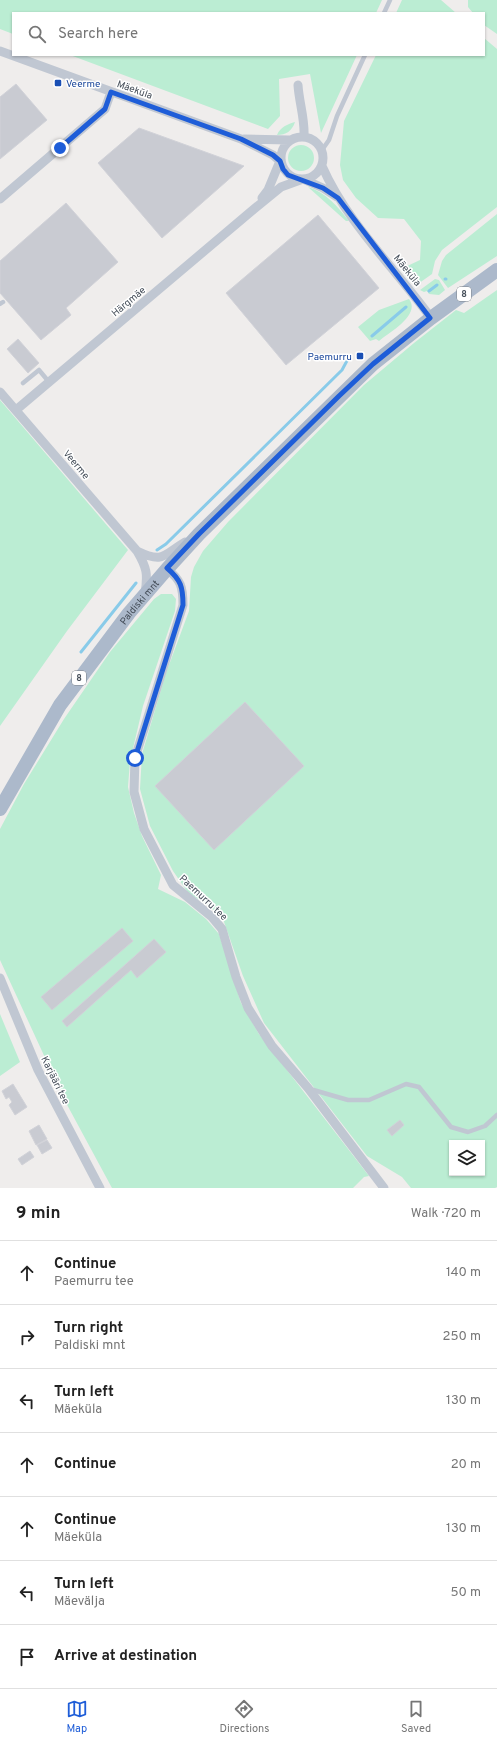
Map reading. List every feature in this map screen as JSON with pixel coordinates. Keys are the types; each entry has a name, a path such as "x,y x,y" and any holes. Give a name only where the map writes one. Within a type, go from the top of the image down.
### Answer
{"main road":[{"name":"Paldiski mnt","path":"0,809 60,705 129,613 167,568 199,534 373,364 430,318 497,270"}],"street":[{"name":"Mäeküla","path":"0,51 12,55"},
{"name":"Mäeküla","path":"14,56 241,139 273,155 280,161"},
{"path":"298,85 299,100 304,123 304,136"},
{"path":"0,199 105,109 111,92"},
{"path":"304,136 312,139 322,150 322,166 314,175 303,179 288,175 283,169 280,161 282,150 289,140 296,137 304,136"},
{"name":"Mäeküla","path":"241,139 289,140"},
{"name":"Härgmäe","path":"254,209 268,190 280,161"},
{"name":"Mäeküla","path":"322,166 328,181 338,198 430,318"},
{"name":"Mäeküla","path":"303,179 323,188 338,198"},
{"name":"Härgmäe","path":"16,410 281,187 303,179"},
{"name":"Veerme","path":"0,392 137,551 147,574 144,596"},
{"path":"137,551 148,556 164,557 199,534"},
{"name":"Paemurru tee","path":"167,568 177,577 183,590 183,605 135,758 134,792 144,829 173,885 212,917 222,929 236,977 248,1008 272,1046 308,1088 384,1188"},
{"name":"Karjääri tee","path":"0,978 38,1070 100,1188"}],"lane":[{"path":"384,12 390,0"},
{"path":"322,150 329,140 337,116 365,56"},
{"path":"23,383 39,370 49,382"},
{"path":"308,1088 348,1100 369,1100 406,1084 419,1087 451,1127 468,1132 485,1126 497,1115"}],"green space":[{"path":"0,0 382,0 376,12 12,12 12,34 0,29"},
{"path":"402,0 441,0 455,12 396,12"},
{"path":"468,0 497,0 497,34 485,26 485,12 472,12 468,7"},
{"path":"485,39 497,49 497,207 442,250 435,261 432,274 415,286 401,269 420,260 421,241 404,219 378,218 356,198 343,180 340,165 344,121 376,56 485,56"},
{"path":"73,56 357,56 321,133 310,74 279,79 280,116 268,129"},
{"path":"295,122 288,132 277,135 282,128"},
{"path":"301,145 310,149 314,158 310,167 301,171 292,167 288,158 292,149"},
{"path":"308,187 326,196 336,205 349,221 346,221"},
{"path":"497,214 497,256 448,288 438,275 442,261 446,255"},
{"path":"435,279 439,280 445,290 439,295 429,294 427,291 424,292 420,290"},
{"path":"497,290 497,1187 411,1188 402,1177 367,1156 264,1023 243,976 223,919 208,905 189,894 173,871 150,826 140,789 142,754 166,673 189,611 191,577 194,567 203,551 228,522 364,385 456,310 464,313"},
{"path":"409,299 412,305 408,317 403,323 379,341 376,339 370,341 358,327 379,310"},
{"path":"0,400 128,550 67,631 0,726"},
{"path":"161,594 172,594 176,599 175,611 143,706 130,761 128,787 134,813 142,836 161,875 158,889 185,902 206,919 219,934 241,1003 259,1034 369,1176 364,1177 353,1188 112,1188 65,1101 0,960 0,829 24,784 64,719 110,652 154,599"},
{"path":"0,1014 20,1062 0,1076"}],"building":[{"path":"16,84 47,120 0,159 0,97"},
{"path":"139,128 244,166 162,238 98,163"},
{"path":"66,203 118,262 66,308 71,315 41,340 0,293 0,261"},
{"path":"318,215 379,288 286,365 226,293"},
{"path":"18,339 39,363 28,373 7,349"},
{"path":"245,702 304,766 214,850 155,786"},
{"path":"122,928 133,941 52,1010 41,997"},
{"path":"154,939 166,952 137,978 131,970 67,1027 62,1021"},
{"path":"13,1084 27,1107 15,1115 9,1105 12,1102 9,1097 6,1099 2,1091"},
{"path":"400,1120 404,1125 392,1136 387,1130"},
{"path":"39,1125 47,1139 36,1145 29,1131"},
{"path":"47,1140 52,1148 42,1154 37,1145"},
{"path":"30,1151 34,1157 22,1165 18,1159"}],"waterway":[{"path":"429,291 437,285"},
{"path":"372,336 406,307"},
{"path":"157,550 166,544 342,370 349,357"},
{"path":"81,652 136,583"}],"place":[{"name":"Veerme","path":"58,83"},
{"name":"Paemurru","path":"360,356"}],"route":[{"path":"60,148 105,109 111,92 241,139 273,155 280,161 283,169 288,175 303,179 323,188 338,198 373,245 413,293 430,318 373,364 339,396 199,534 167,568 177,577 183,590 183,605 135,758"}]}
